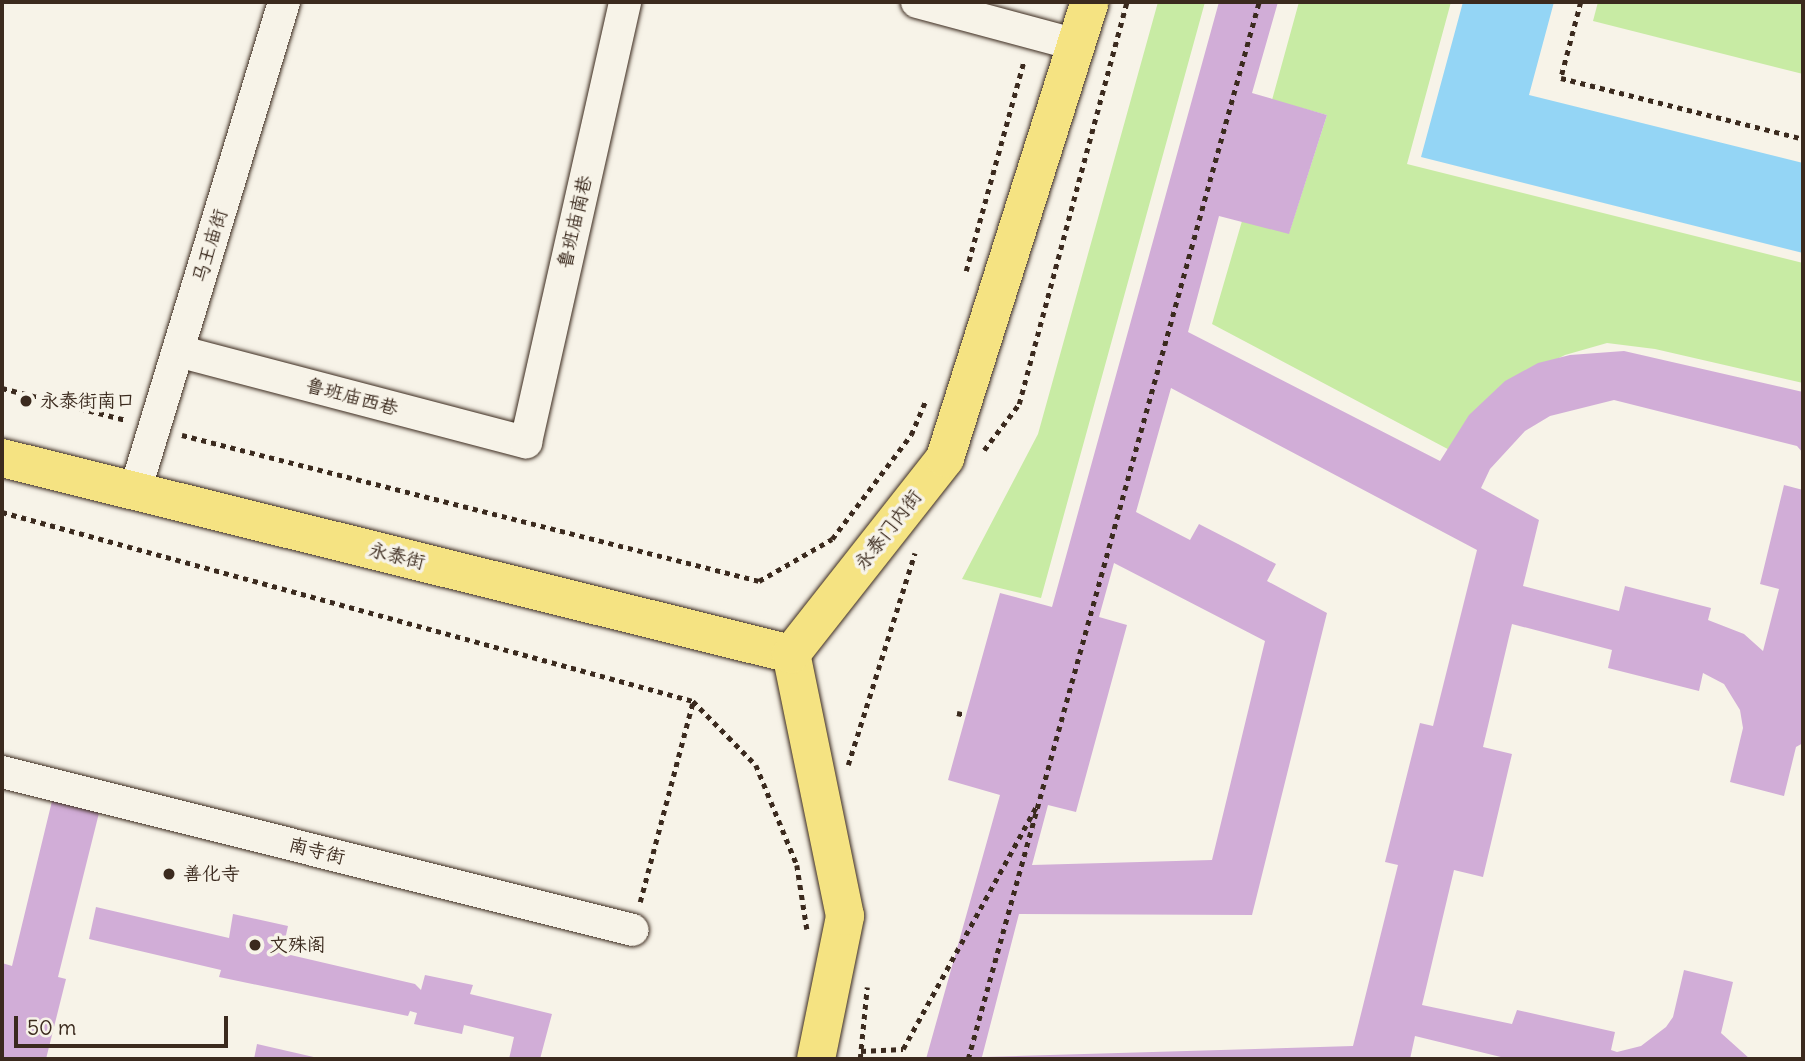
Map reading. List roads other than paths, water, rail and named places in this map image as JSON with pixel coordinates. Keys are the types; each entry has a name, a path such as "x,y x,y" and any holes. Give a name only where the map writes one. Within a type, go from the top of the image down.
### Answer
{"main road":[{"name":"永泰门内街","path":"791,654 945,457 1090,2"},
{"name":"永泰街","path":"2,458 791,654"},
{"path":"791,654 845,916 816,1059"}],"street":[{"name":"马王庙街","path":"135,491 284,2"},
{"name":"鲁班庙南巷","path":"526,442 625,2"},
{"path":"917,2 1077,45"},
{"name":"鲁班庙西巷","path":"178,351 526,442"},
{"name":"南寺街","path":"2,772 633,930"}],"water":[{"path":"1463,2 1554,2 1529,95 1803,163 1803,253 1421,157"}],"place":[{"name":"永泰街南口","path":"26,401"},
{"name":"善化寺","path":"169,874"},
{"name":"文殊阁","path":"255,945"}]}
